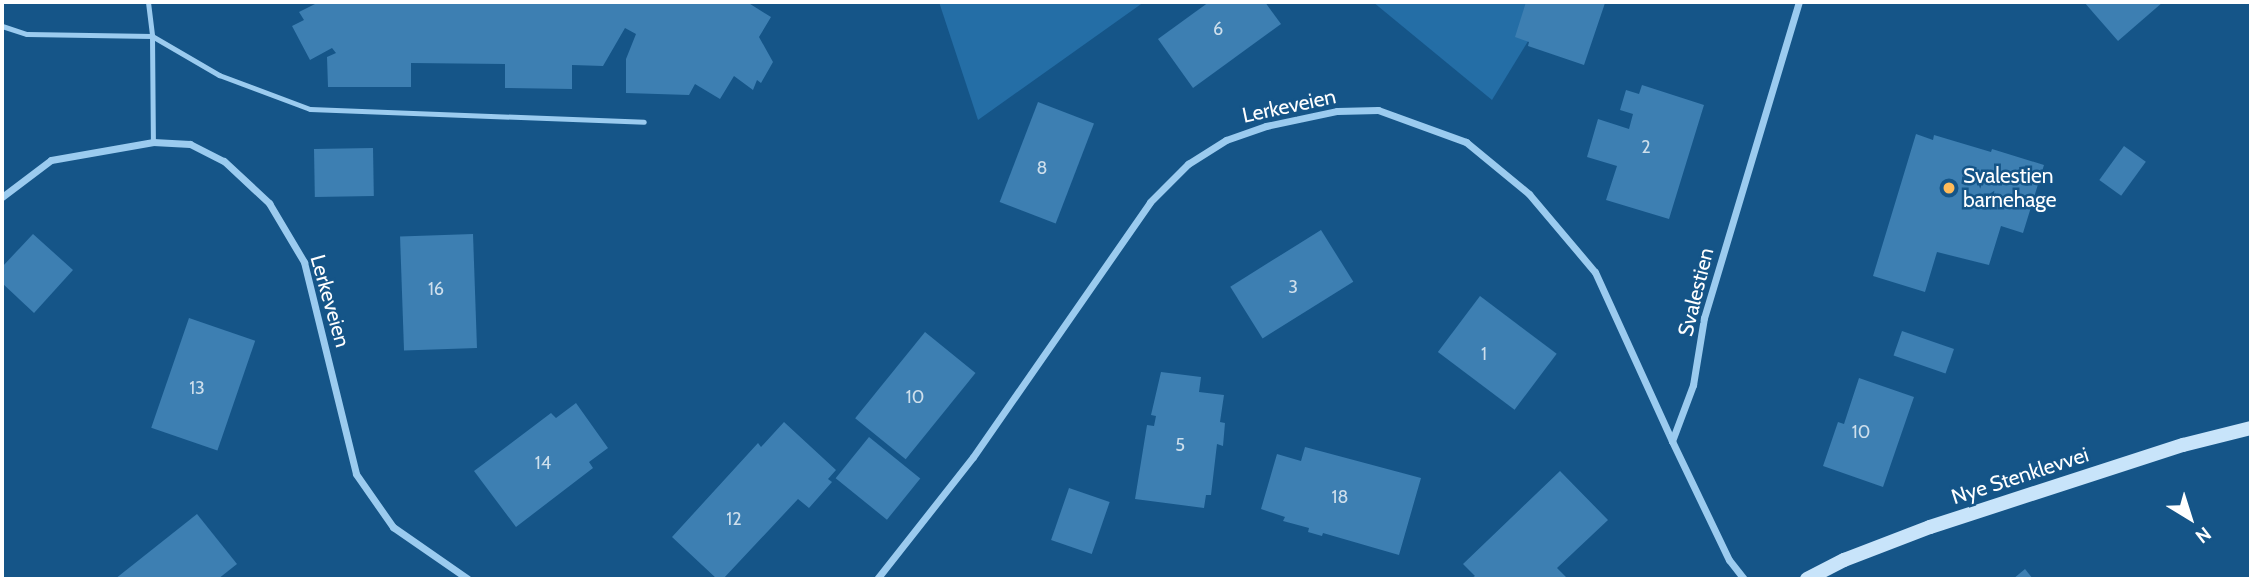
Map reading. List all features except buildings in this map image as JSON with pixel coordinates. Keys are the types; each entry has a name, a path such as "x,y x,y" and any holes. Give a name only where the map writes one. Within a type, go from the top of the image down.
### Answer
{"main road":[{"name":"Nye Stenklevvei","path":"1807,579 1844,560 1930,527 2183,445 2251,428"}],"street":[{"name":"Svalestien","path":"1672,441 1693,385 1704,318 1799,2"},
{"name":"Lerkeveien","path":"877,579 973,457 1150,202 1188,164 1226,140 1266,126 1337,111 1378,110 1466,142 1529,194 1595,272 1672,441"},
{"name":"Lerkeveien","path":"2,197 51,160 153,142 190,144 225,161 269,203 304,262 356,474 393,527 468,579"},
{"path":"1672,441 1730,560 1744,579"}],"lane":[{"path":"148,2 152,36 153,142"},
{"path":"2,26 27,34 152,36 219,75 310,109 644,122"}],"shaded area":[{"path":"939,2 1144,2 978,120"},
{"path":"1373,2 1552,2 1492,100"}],"place":[{"name":"Svalestien barnehage","path":"1949,188"}]}
